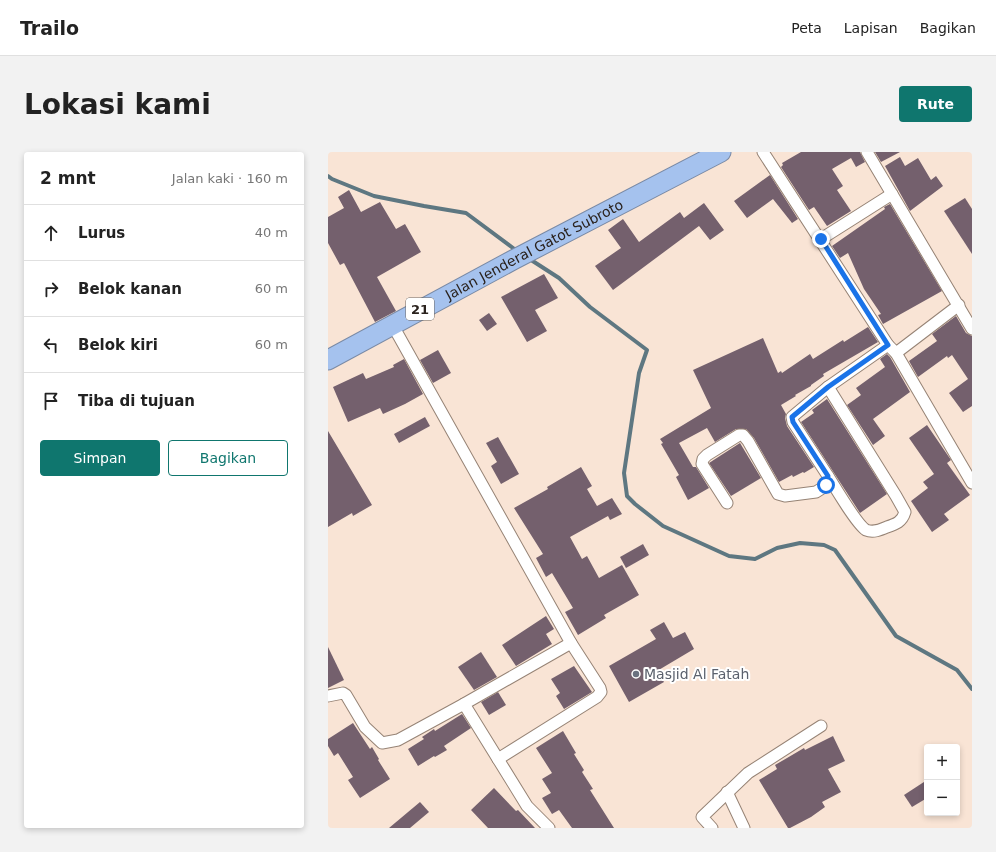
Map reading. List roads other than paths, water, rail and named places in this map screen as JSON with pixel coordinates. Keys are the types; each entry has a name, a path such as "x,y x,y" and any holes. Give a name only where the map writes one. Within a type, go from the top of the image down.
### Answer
{"highway":[{"name":"Jalan Jenderal Gatot Subroto","path":"328,360 392,324 535,248 721,152"}],"street":[{"path":"763,152 892,349 972,483"},
{"path":"867,152 972,329"},
{"path":"821,239 892,194"},
{"path":"828,387 905,512 899,523 875,532 865,530 793,422 792,417 828,387 892,349 959,305"},
{"path":"392,324 571,643 600,688 601,692 597,697 498,759"},
{"path":"727,504 702,464 703,459 707,454 739,435 743,435 748,441 778,494 785,496 816,492 826,485 828,476"},
{"path":"328,696 342,693 346,695 364,727 382,743 398,740 571,643"},
{"path":"464,704 527,806 549,828"},
{"path":"712,828 702,817 727,792 748,773 820,726"},
{"path":"727,792 744,828"}],"waterway":[{"path":"328,176 374,196 466,213 517,251"},
{"path":"528,258 559,278 590,307 647,350 639,373 624,473 627,496 635,504 663,526 729,556 755,559 777,548 800,543 824,545 835,550 896,636 957,670 972,689"}],"place":[{"name":"Masjid Al Fatah","path":"636,674"}]}
